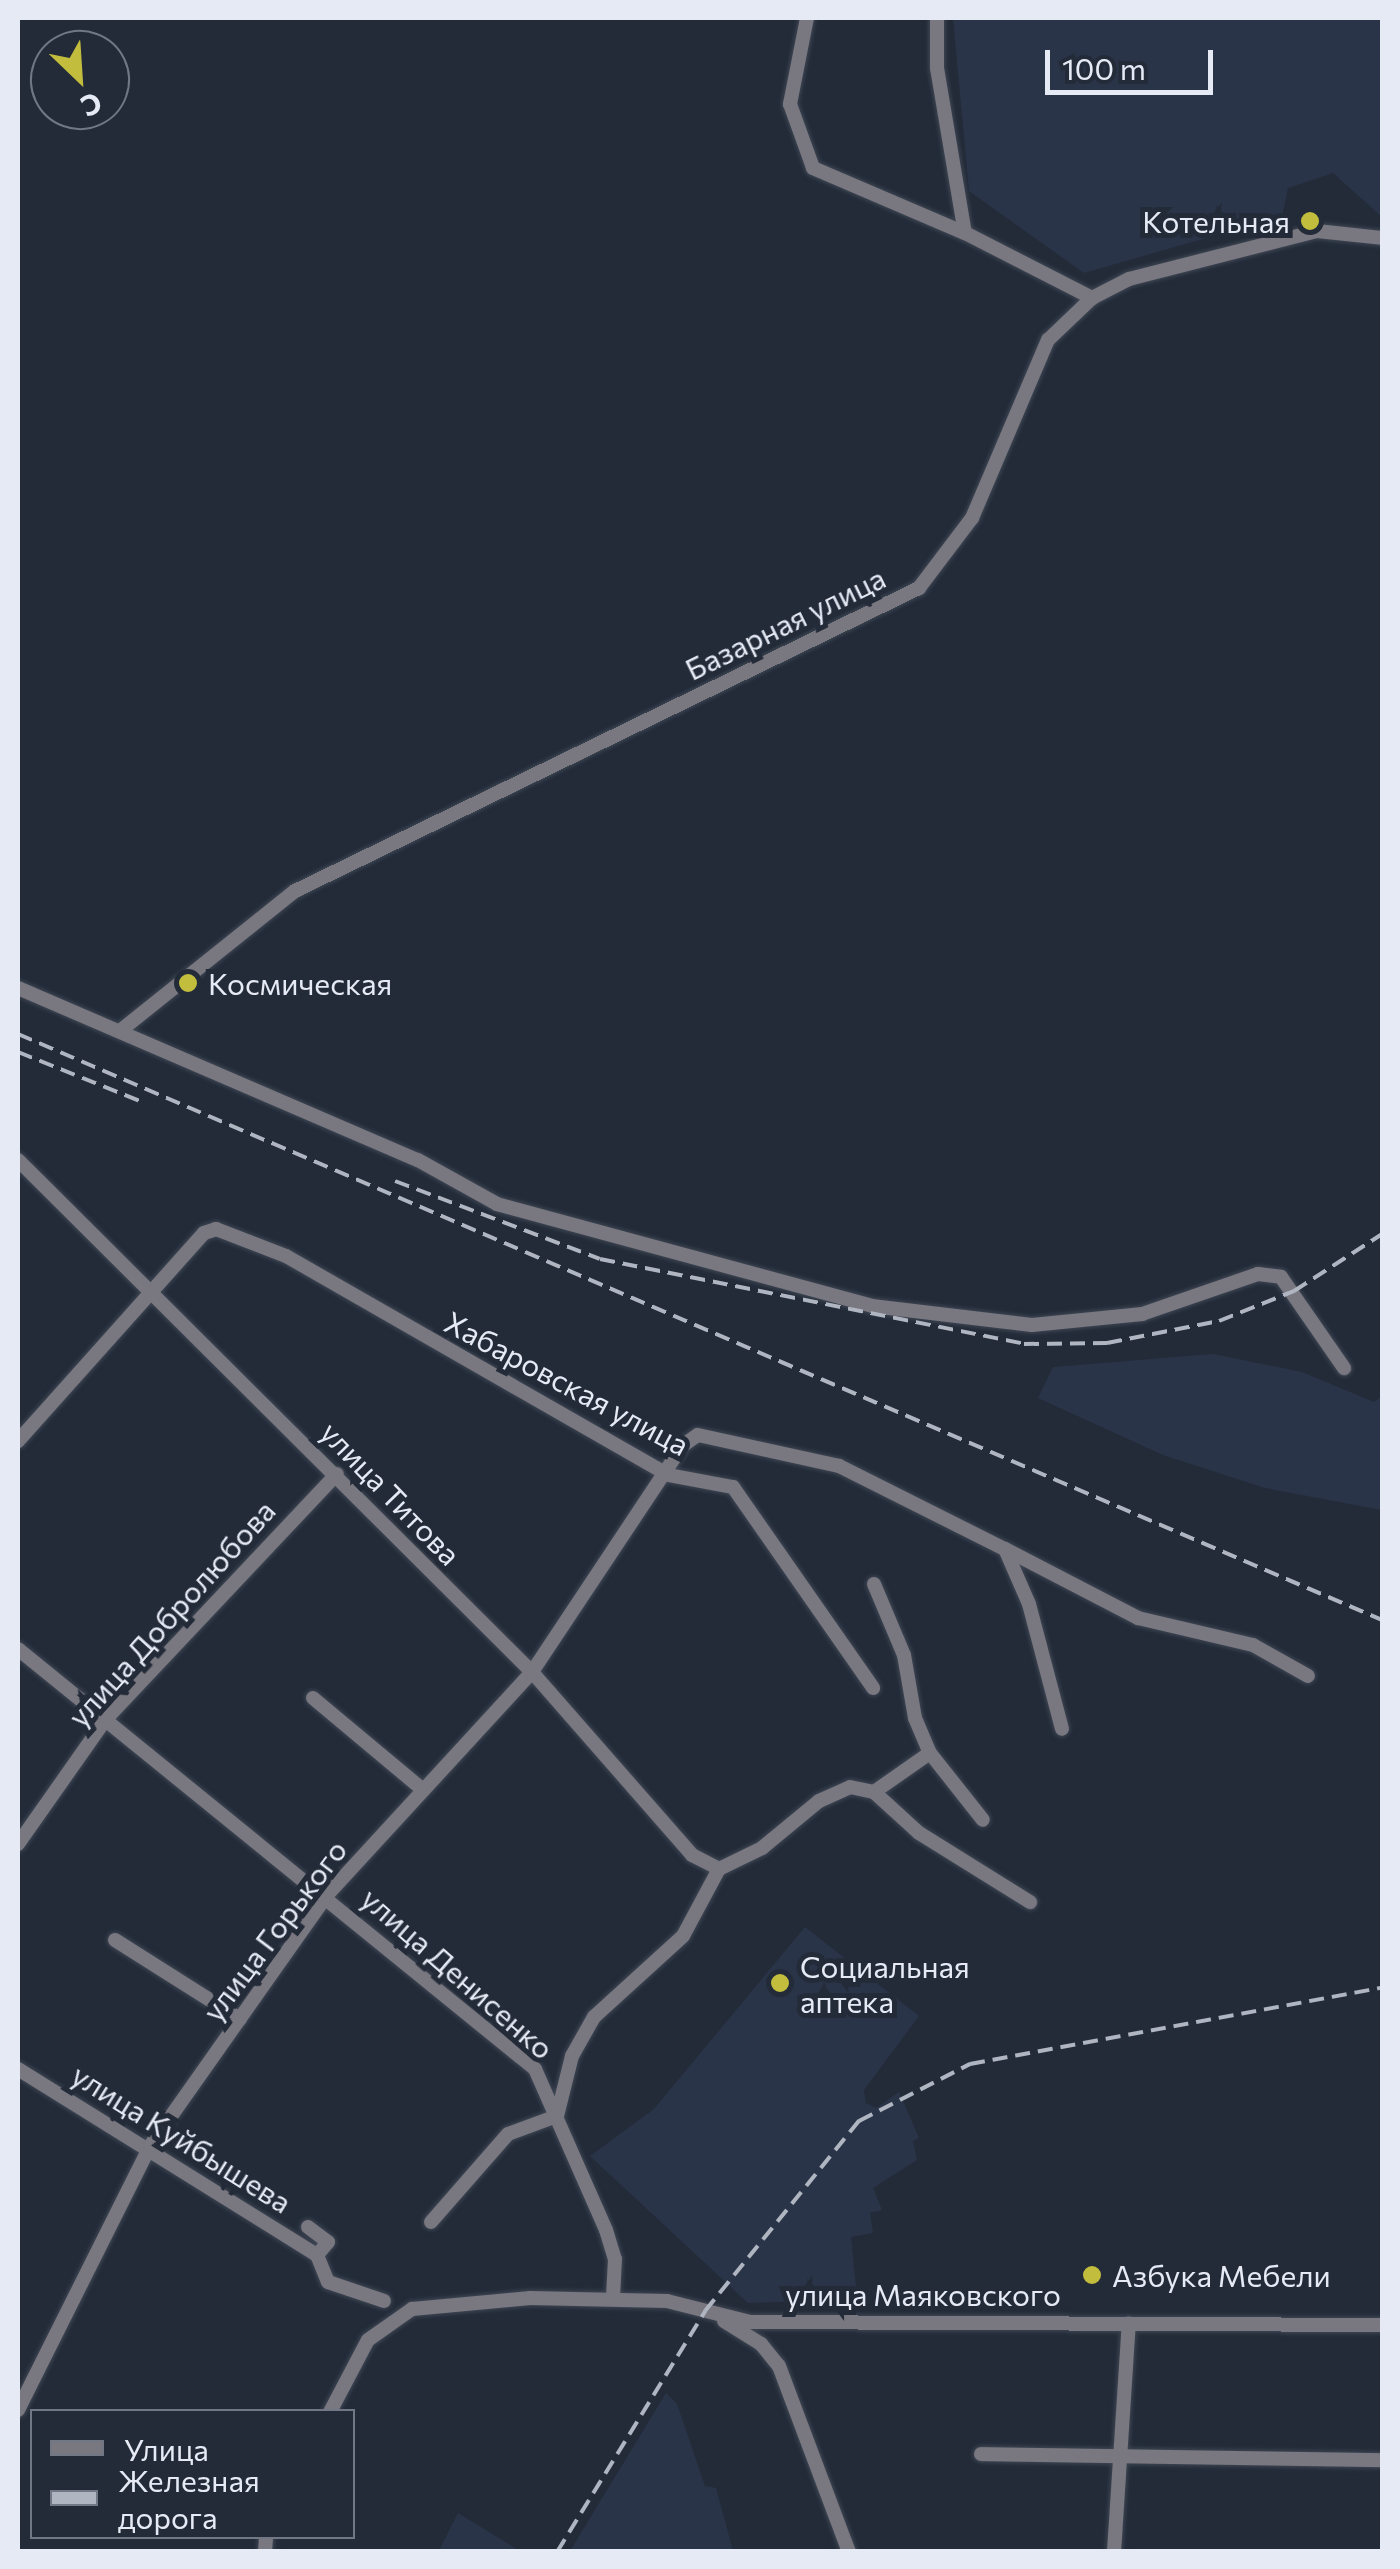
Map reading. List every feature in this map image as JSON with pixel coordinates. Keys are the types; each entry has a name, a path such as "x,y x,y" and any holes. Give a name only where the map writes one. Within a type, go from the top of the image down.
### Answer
{"street":[{"path":"807,18 790,104 814,168 965,234 1092,298"},
{"path":"937,18 937,68 965,234"},
{"name":"Базарная улица","path":"120,1031 296,891 920,588 972,518 1048,340 1092,298 1129,279 1317,231 1382,238"},
{"path":"18,988 418,1160 497,1204 872,1306 1032,1325 1091,1324 1142,1314 1258,1274 1281,1277 1344,1368"},
{"name":"улица Титова","path":"18,1160 150,1298 337,1474 532,1672 692,1856 719,1868"},
{"name":"Хабаровская улица","path":"150,1298 204,1234 216,1229 286,1256 668,1475 734,1487 874,1688"},
{"path":"21,1431 150,1298"},
{"name":"улица Горького","path":"18,2410 150,2146 327,1895 532,1672 668,1475 682,1446 698,1434 839,1466 1005,1549"},
{"name":"улица Добролюбова","path":"18,1844 105,1720 337,1474"},
{"path":"1005,1549 1138,1618 1253,1645 1308,1676"},
{"path":"1005,1549 1029,1604 1062,1730"},
{"path":"874,1584 904,1655 915,1718 930,1753 983,1820"},
{"name":"улица Денисенко","path":"18,1649 327,1895 535,2070 606,2230 615,2259 613,2297"},
{"path":"313,1698 423,1790"},
{"path":"874,1792 930,1753"},
{"path":"431,2222 508,2134 557,2116 572,2056 594,2017 683,1936 719,1868 762,1848 819,1801 850,1787 874,1792 920,1833 1030,1902"},
{"path":"115,1940 240,2019"},
{"name":"улица Куйбышева","path":"18,2069 150,2146 316,2255 328,2282 384,2301"},
{"name":"улица Куйбышева","path":"308,2227 328,2242 316,2255"},
{"name":"улица Маяковского","path":"332,2409 368,2340 412,2310 613,2297 750,2322 1382,2325"},
{"path":"705,2312 761,2344 779,2366 849,2552"},
{"path":"1114,2552 1129,2324"},
{"path":"981,2454 1379,2460"}],"shaded area":[{"path":"953,18 1382,18 1382,217 1333,173 1288,188 1282,216 1084,273 969,191"},
{"path":"1213,1354 1302,1372 1374,1402 1382,1396 1382,1510 1265,1488 1163,1455 1038,1398 1053,1367"},
{"path":"805,1927 919,2016 864,2090 866,2103 876,2108 899,2092 919,2138 913,2141 917,2160 873,2188 882,2210 870,2213 873,2233 851,2237 856,2287 847,2289 848,2300 748,2303 590,2156 654,2109"},
{"path":"666,2393 677,2404 705,2486 716,2488 733,2551 570,2551"},
{"path":"458,2513 520,2551 439,2551"}],"railway":[{"path":"18,1034 1382,1620"},
{"path":"18,1052 140,1101"},
{"path":"395,1181 600,1259 1024,1344 1107,1343 1219,1321 1294,1291 1382,1234"},
{"path":"557,2552 705,2311 859,2121 970,2064 1382,1988"}],"place":[{"name":"Котельная","path":"1310,221"},
{"name":"Космическая","path":"188,983"},
{"name":"Социальная аптека","path":"780,1983"},
{"name":"Азбука Мебели","path":"1092,2275"}]}
